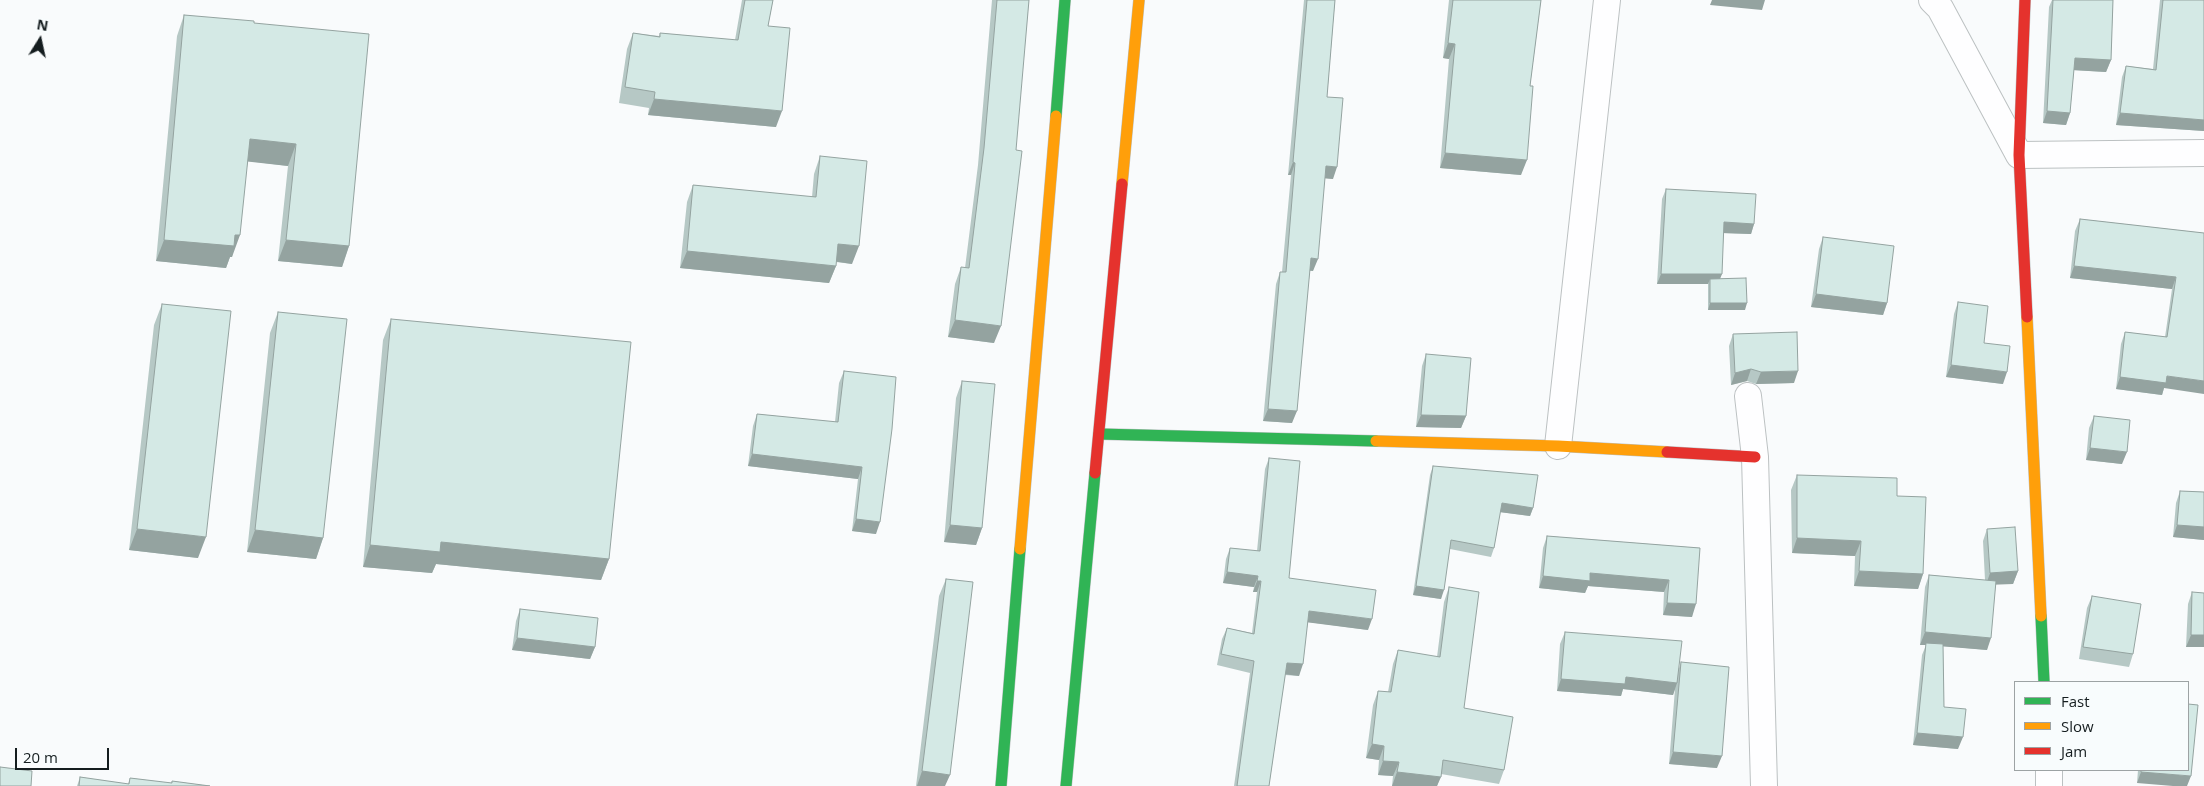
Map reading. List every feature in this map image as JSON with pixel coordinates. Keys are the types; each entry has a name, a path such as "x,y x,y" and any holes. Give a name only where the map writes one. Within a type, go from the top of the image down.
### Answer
{"main road":[{"path":"1002,786 1066,0"},
{"path":"1066,786 1139,0"},
{"path":"2025,0 2019,155 2044,681"},
{"path":"1099,434 1558,446 1755,457"}],"street":[{"path":"1558,446 1607,0"},
{"path":"1932,0 1940,8 2019,155 2204,153"},
{"path":"1748,396 1755,457 1764,786"},
{"path":"2049,771 2049,786"}],"building":[{"path":"745,0 773,0 768,26 790,28 782,111 654,99 655,92 625,87 633,33 660,37 660,33 738,40"},
{"path":"997,0 1029,0 1016,150 1022,151 1001,326 955,320 961,267 969,268 984,148"},
{"path":"1307,0 1335,0 1327,97 1343,98 1337,167 1326,166 1318,259 1311,258 1297,411 1268,409 1280,272 1286,272"},
{"path":"1453,0 1541,0 1530,86 1533,86 1527,160 1445,153 1455,44 1448,43"},
{"path":"2053,0 2113,0 2111,60 2075,58 2070,113 2047,111"},
{"path":"2163,0 2204,0 2204,120 2120,113 2126,66 2156,70"},
{"path":"184,15 369,34 349,246 286,240 296,144 250,139 240,235 235,235 234,246 164,240"},
{"path":"820,156 867,161 859,246 838,244 836,266 687,251 693,185 816,197"},
{"path":"1666,189 1756,194 1754,224 1724,222 1722,274 1661,274"},
{"path":"2080,219 2204,233 2204,381 2167,376 2166,383 2120,377 2125,332 2167,337 2176,277 2074,266"},
{"path":"1823,237 1894,246 1887,303 1816,294"},
{"path":"1746,278 1747,303 1710,303 1710,279"},
{"path":"1958,302 1988,306 1984,343 2010,346 2007,372 1951,365"},
{"path":"162,304 231,311 206,537 137,529"},
{"path":"278,312 347,319 323,538 255,530"},
{"path":"391,319 631,342 609,559 441,542 440,552 370,545"},
{"path":"1797,332 1798,371 1761,372 1751,369 1735,373 1733,334"},
{"path":"1426,354 1471,358 1466,416 1421,415"},
{"path":"844,371 896,377 892,429 880,522 856,519 862,467 752,454 757,414 838,422"},
{"path":"962,381 995,384 982,528 950,525"},
{"path":"2094,416 2130,420 2127,452 2090,448"},
{"path":"1269,458 1300,461 1289,578 1376,590 1372,619 1309,611 1303,664 1287,663 1269,786 1237,786 1254,661 1221,654 1227,628 1254,634 1261,581 1257,581 1258,576 1227,572 1230,548 1260,551"},
{"path":"1433,466 1538,475 1533,508 1502,503 1494,548 1451,540 1444,590 1416,586"},
{"path":"1797,475 1897,478 1897,496 1926,497 1923,574 1859,571 1861,541 1797,538"},
{"path":"2180,491 2204,492 2204,527 2177,525"},
{"path":"2015,527 2018,571 1990,573 1987,529"},
{"path":"1547,536 1700,548 1696,604 1667,603 1669,580 1590,573 1590,581 1543,576"},
{"path":"1929,575 1996,581 1991,638 1925,632"},
{"path":"946,579 973,582 950,775 922,771"},
{"path":"1449,587 1479,592 1464,708 1513,717 1504,770 1443,760 1441,777 1397,772 1399,762 1383,761 1384,746 1372,744 1378,691 1391,692 1398,650 1440,657"},
{"path":"2192,592 2204,593 2204,635 2191,635"},
{"path":"2092,596 2141,604 2133,654 2083,647"},
{"path":"520,609 598,618 595,647 517,638"},
{"path":"1565,632 1682,641 1677,683 1626,677 1625,684 1561,679"},
{"path":"1926,643 1943,644 1944,707 1966,709 1963,737 1917,733"},
{"path":"1681,662 1729,667 1722,756 1673,752"},
{"path":"2189,704 2198,705 2191,776 2141,772 2189,771"},
{"path":"0,767 32,771 31,786 0,786"},
{"path":"80,777 129,784 130,778 210,786 79,786"}],"traffic: fast":[{"path":"1056,116 1065,0"},
{"path":"1099,434 1376,441"},
{"path":"1066,786 1095,473"},
{"path":"1001,786 1020,549"},
{"path":"2041,616 2044,681"}],"traffic: slow":[{"path":"1122,184 1139,0"},
{"path":"1020,549 1056,116"},
{"path":"2027,317 2041,616"},
{"path":"1376,441 1558,446 1667,452"}],"traffic: jam":[{"path":"2025,0 2019,155 2027,317"},
{"path":"1095,473 1122,184"},
{"path":"1667,452 1755,457"}]}
